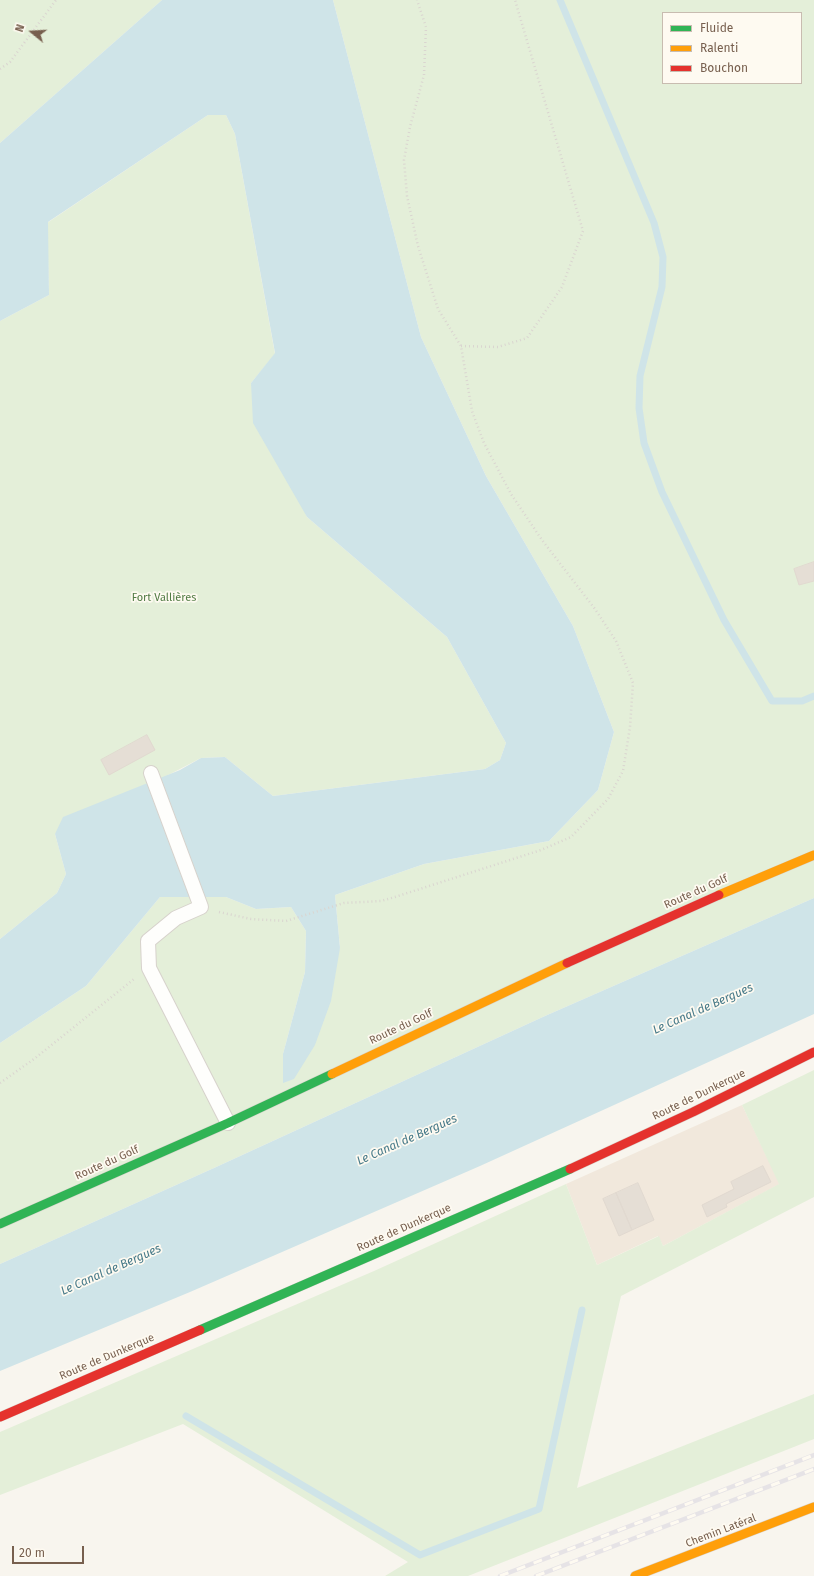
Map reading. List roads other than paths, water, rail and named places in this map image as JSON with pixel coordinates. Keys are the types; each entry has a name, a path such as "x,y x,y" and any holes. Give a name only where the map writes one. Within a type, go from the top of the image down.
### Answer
{"street":[{"name":"Route du Golf","path":"0,1224 228,1122 562,964 711,898 814,855"},
{"name":"Route de Dunkerque","path":"0,1417 580,1165 693,1112 814,1052"},
{"name":"Chemin Latéral","path":"635,1576 814,1507"}],"lane":[{"path":"151,773 201,907 176,918 148,941 149,968 228,1122"}],"water":[{"path":"162,0 333,0 421,337 486,476 573,626 614,732 598,790 549,841 424,864 335,895 340,948 331,1001 315,1045 294,1079 283,1083 283,1054 305,972 306,931 291,907 256,909 226,897 160,897 86,986 0,1043 0,939 57,893 66,874 55,834 63,817 180,770 201,758 225,757 273,796 485,769 500,760 506,743 447,637 307,517 253,423 251,383 275,353 235,134 226,115 208,115 48,222 49,295 0,321 0,143"},
{"name":"Le Canal de Bergues","path":"814,898 814,1014 480,1166 190,1292 0,1371 0,1264 214,1168 545,1016"}],"waterway":[{"path":"560,0 654,223 663,257 662,287 640,376 639,408 644,443 662,492 724,620 772,701 802,701 814,696"},
{"path":"186,1416 420,1555 539,1509 582,1310"}],"railway":[{"path":"500,1576 814,1455"},
{"path":"536,1576 814,1469"}],"park label":[{"name":"Fort Vallières","path":"164,598"}]}
